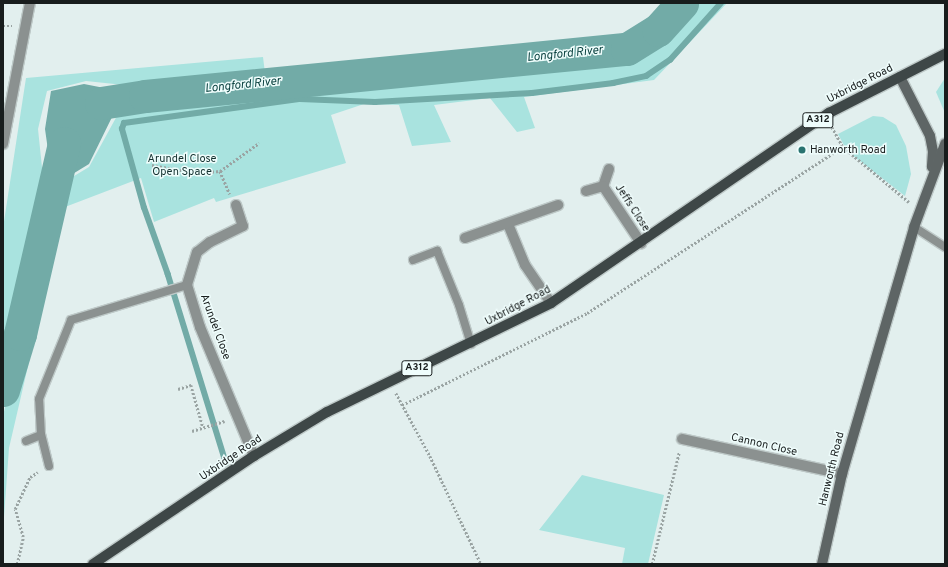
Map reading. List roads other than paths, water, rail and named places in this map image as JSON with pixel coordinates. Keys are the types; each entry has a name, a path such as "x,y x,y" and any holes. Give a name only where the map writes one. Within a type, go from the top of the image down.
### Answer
{"main road":[{"name":"Uxbridge Road","path":"93,564 254,456 327,412 379,385 471,344 551,303 641,243 740,172 828,113 945,54"}],"street":[{"path":"3,144 7,97 30,3"},
{"name":"Hanworth Road","path":"900,77 930,136 933,151 932,175"},
{"name":"Hanworth Road","path":"822,564 842,474 914,227 920,207 945,144"},
{"name":"Jeffs Close","path":"603,186 609,170"},
{"name":"Jeffs Close","path":"603,186 641,243"},
{"name":"Jeffs Close","path":"586,191 603,186"},
{"name":"Arundel Close","path":"236,205 243,226 210,242 197,252 182,286 254,456"},
{"path":"464,238 508,224 558,205"},
{"path":"508,224 524,265 551,303"},
{"name":"Cannon Close","path":"682,439 842,474"}],"lane":[{"path":"914,227 945,247"},
{"path":"413,260 437,251 459,305 471,344"},
{"path":"49,466 41,435 39,399 71,320 182,286"},
{"path":"26,441 41,435"}],"waterway":[{"name":"Longford River","path":"101,103 145,96 627,49 658,30 682,3"},
{"path":"226,464 168,275 144,208 122,129 124,123 300,99 375,102 532,93 613,83 646,76 670,60 721,3"},
{"name":"Longford River","path":"3,390 20,334 64,143"}],"place":[{"name":"Hanworth Road","path":"802,150"}],"park label":[{"name":"Arundel Close Open Space","path":"182,166"}]}
